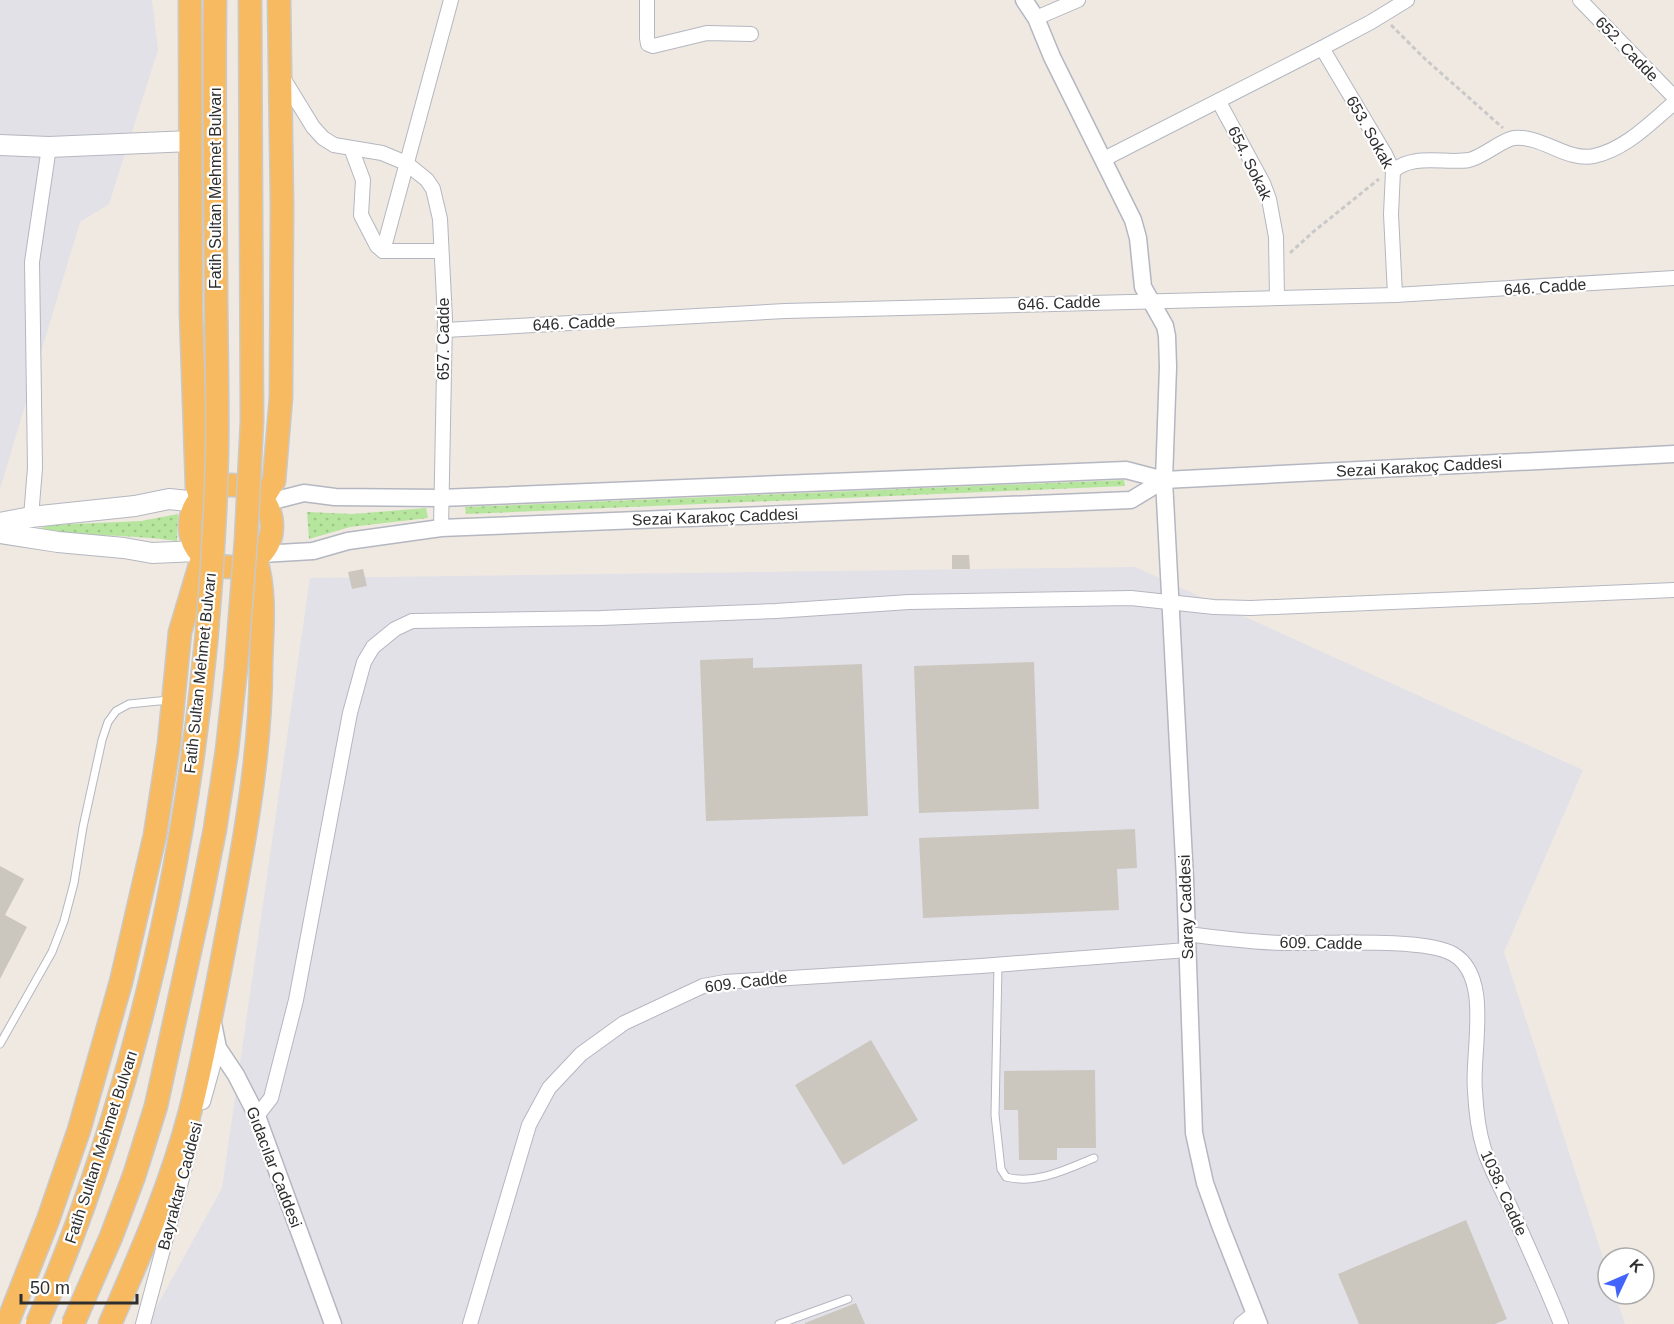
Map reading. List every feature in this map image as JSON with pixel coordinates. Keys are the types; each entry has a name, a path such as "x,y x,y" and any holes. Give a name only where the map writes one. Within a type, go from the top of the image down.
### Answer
{"highway":[{"path":"190,0 191,325 197,487 200,500"},
{"name":"Fatih Sultan Mehmet Bulvarı","path":"37,1324 85,1202 114,1119 137,1039 173,879 185,804 207,621 217,454 215,0"},
{"name":"Fatih Sultan Mehmet Bulvarı","path":"73,1324 111,1237 134,1176 156,1106 215,830 227,750 246,540 252,421 250,0"},
{"path":"264,501 274,481 281,397 282,204 279,0"},
{"path":"233,485 245,488 264,501 271,514 273,527 271,540 259,557 244,566 231,568 207,560 200,553 192,539 190,526 192,513 208,492 233,485"},
{"path":"7,1324 48,1220 75,1142 122,982 155,835 174,699 180,632 200,553"},
{"path":"110,1324 146,1242 190,1113 211,1013 243,848 258,744 261,702 262,580 259,557"}],"main road":[{"path":"0,145 49,147 191,141"},
{"path":"0,524 31,517 135,506 169,499 200,500"},
{"path":"0,533 152,553 200,553"}],"street":[{"path":"382,251 451,0"},
{"path":"646,0 647,38 648,44 653,46 707,33 751,34"},
{"name":"Saray Caddesi","path":"1024,0 1036,18 1052,57 1133,220 1138,238 1143,287 1165,326 1167,336 1164,480 1194,1133 1209,1193 1257,1318"},
{"path":"1036,18 1078,0"},
{"path":"1104,159 1322,48 1407,0"},
{"name":"652. Cadde","path":"1580,0 1674,97"},
{"name":"653. Sokak","path":"1322,48 1385,153 1393,171 1391,214 1395,295"},
{"name":"657. Cadde","path":"280,73 304,113 323,138 334,145 382,153 406,163 427,180 433,189 440,219 445,330 441,528"},
{"name":"654. Sokak","path":"1219,102 1263,183 1269,199 1276,237 1277,298"},
{"path":"1393,171 1399,165 1419,161 1470,160 1513,137 1545,143 1576,156 1591,157 1625,144 1674,103"},
{"path":"31,517 35,468 32,262 49,147"},
{"path":"351,148 363,180 361,215 373,240 382,251"},
{"path":"382,251 441,251"},
{"name":"646. Cadde","path":"445,330 785,311 1395,295 1674,278"},
{"name":"Sezai Karakoç Caddesi","path":"264,501 304,493 335,497 440,498 1126,470 1164,480 1674,454"},
{"name":"Sezai Karakoç Caddesi","path":"259,557 313,551 348,541 441,528 1131,500 1164,480"},
{"path":"257,1116 271,1098 296,999 350,713 364,662 373,647 395,629 412,621 601,618 776,611 909,602 1131,598 1251,608 1674,590"},
{"name":"609. Cadde","path":"470,1324 519,1156 537,1108 549,1088 581,1054 624,1023 703,986 725,982 998,965 1187,942 1235,940 1281,943 1398,944 1433,947 1455,954"},
{"name":"1038. Cadde","path":"1455,954 1469,971 1477,999 1474,1087 1477,1118 1485,1151 1561,1324"},
{"name":"Gıdacılar Caddesi","path":"211,1013 218,1048 236,1075 257,1116 333,1324"},
{"name":"Bayraktar Caddesi","path":"143,1324 218,1048"},
{"path":"1241,1324 1257,1318"}],"lane":[{"path":"0,1044 52,952 64,921 74,883 83,827 102,740 108,722 116,711 129,704 174,699"},
{"path":"998,965 995,1115 1001,1169 1006,1177 1027,1179 1049,1175 1094,1158"},
{"path":"778,1324 848,1299"}],"path":[{"path":"1381,16 1424,58 1513,137"},
{"path":"1277,264 1374,183 1393,171"}],"shaded area":[{"path":"0,0 152,0 158,50 109,204 80,222 0,489"},
{"path":"1135,567 1583,770 1504,952 1599,1246 1596,1246 1596,1306 1619,1306 1625,1324 147,1324 222,1188 310,578"}],"green space":[{"path":"1124,480 1125,486 466,514 465,507"},
{"path":"426,508 428,518 350,527 309,539 307,512 353,514"},
{"path":"178,514 177,541 30,531 51,525 141,521"}],"building":[{"path":"952,555 969,555 970,569 952,569"},
{"path":"363,569 367,586 352,589 348,572"},
{"path":"753,658 753,668 862,664 868,816 706,821 700,660"},
{"path":"1034,662 1039,809 919,813 914,666"},
{"path":"1135,829 1137,868 1117,869 1119,910 923,918 919,838"},
{"path":"0,866 24,879 5,915 27,927 0,979"},
{"path":"871,1040 918,1120 843,1165 795,1085"},
{"path":"1095,1070 1096,1148 1057,1148 1057,1160 1019,1160 1018,1110 1004,1110 1004,1071"},
{"path":"1466,1220 1507,1319 1495,1324 1359,1324 1338,1274"},
{"path":"856,1303 865,1324 805,1324 805,1323"}]}
